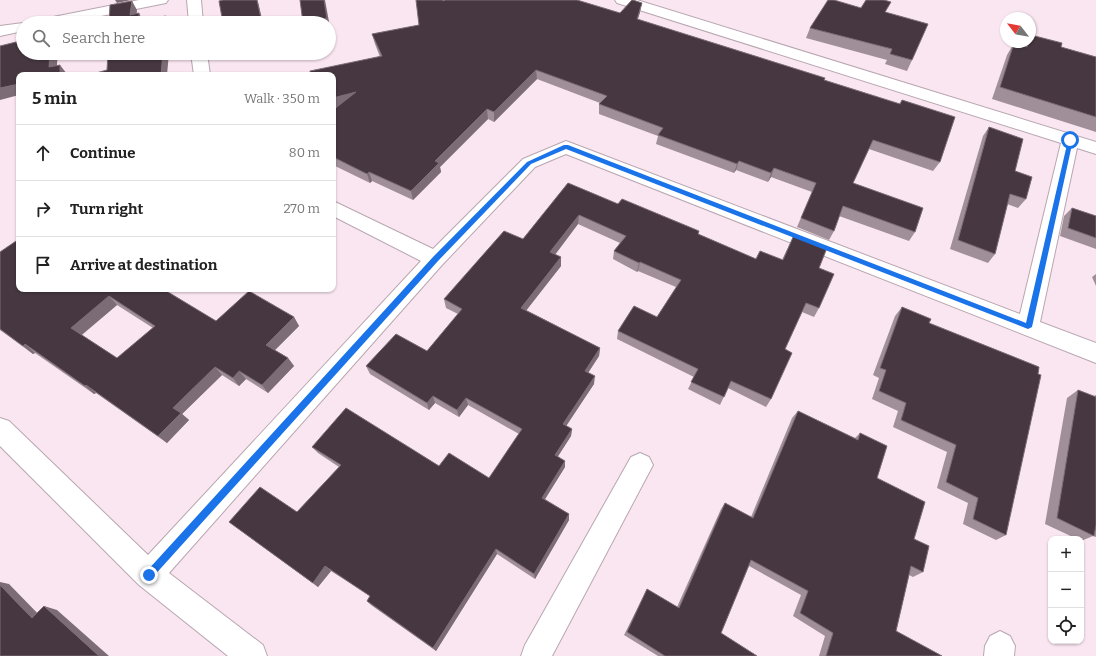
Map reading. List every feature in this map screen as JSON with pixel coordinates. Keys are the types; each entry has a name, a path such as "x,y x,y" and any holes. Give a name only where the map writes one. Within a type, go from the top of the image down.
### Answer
{"street":[{"path":"79,16 161,0"},
{"path":"194,0 195,16"},
{"path":"622,0 1096,148"},
{"path":"0,31 16,28"},
{"path":"200,60 202,72"},
{"path":"1028,327 1070,140"},
{"path":"149,575 436,259 529,163 566,147 1096,353"},
{"path":"336,209 436,259"},
{"path":"2,433 149,575 252,656"},
{"path":"536,656 640,465"}],"building":[{"path":"257,0 260,16 222,16 219,1"},
{"path":"300,0 324,0 327,16 302,16"},
{"path":"416,0 577,0 620,13 633,0 642,3 637,19 825,78 824,80 900,104 902,100 955,117 940,162 873,140 853,183 923,208 915,232 843,206 834,231 801,218 816,183 774,168 771,173 739,161 737,164 658,135 663,128 599,104 607,96 536,70 494,112 487,109 435,161 439,163 411,191 369,172 367,174 336,158 336,108 356,92 336,97 336,72 310,71 382,56 372,34 419,25"},
{"path":"828,0 834,0 861,8 866,0 884,0 891,2 885,12 928,24 912,60 890,54 892,49 810,28"},
{"path":"132,1 130,15 139,13 139,16 109,16 110,5"},
{"path":"1036,36 1062,43 1061,47 1096,57 1096,117 1000,87 1012,48 1036,48"},
{"path":"16,42 16,60 50,60 49,67 60,65 60,72 16,72 16,85 0,88 0,46"},
{"path":"108,60 162,60 161,72 100,72 107,70"},
{"path":"989,127 1023,139 1015,171 1032,177 1026,199 1010,194 995,254 958,240"},
{"path":"568,183 618,204 622,199 699,231 698,234 756,259 760,251 783,260 794,235 827,248 819,268 834,274 819,308 806,303 785,349 792,353 771,399 731,381 724,397 691,382 698,369 618,331 634,306 657,317 681,280 614,251 626,236 579,215 550,252 561,257 521,308 600,348 585,371 595,376 563,424 572,429 555,455 565,461 542,498 569,514 534,574 496,549 433,648 367,601 370,596 325,566 313,583 229,522 260,487 297,512 341,465 312,447 346,408 439,466 449,453 489,478 522,429 466,398 457,410 433,396 427,403 366,366 396,334 427,351 462,309 444,299 504,231 523,239"},
{"path":"1072,208 1096,216 1096,238 1068,228"},
{"path":"16,241 16,292 168,292 216,321 248,292 251,292 294,317 266,345 288,358 262,385 239,371 233,378 215,367 173,408 181,413 158,436 86,385 85,386 25,344 23,346 0,329 0,252","holes":["109,296 155,326 117,358 71,328"]},
{"path":"902,307 931,319 929,323 1039,367 1038,374 1041,375 1006,535 973,519 978,498 946,482 956,445 901,420 906,403 879,391 886,370 880,368"},
{"path":"1078,390 1096,397 1096,525 1094,536 1057,518"},
{"path":"798,411 858,440 860,433 887,446 877,478 925,502 914,539 929,546 923,572 911,566 896,631 942,656 826,656 833,633 800,613 808,591 751,560 721,633 757,656 665,656 627,632 647,589 679,608 725,503 753,518"},
{"path":"0,585 32,618 44,606 99,656 0,656"}],"route":[{"path":"149,575 436,259 529,163 566,147 1028,327 1070,140"}]}
